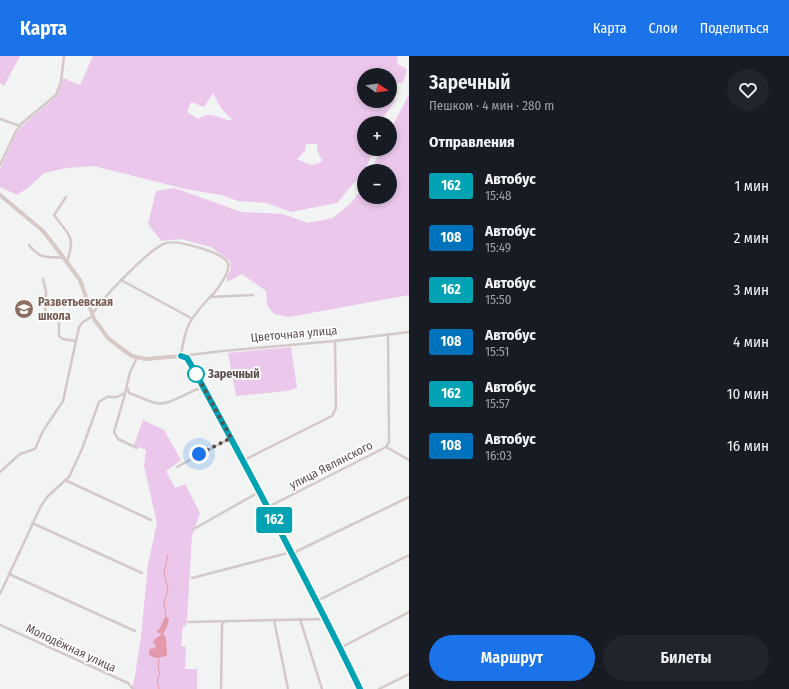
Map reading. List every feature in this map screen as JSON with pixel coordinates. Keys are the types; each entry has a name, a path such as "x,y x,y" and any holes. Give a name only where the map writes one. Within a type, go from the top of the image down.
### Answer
{"street":[{"path":"0,165 10,141 20,126 56,95 61,82 64,56"},
{"path":"0,119 20,126"},
{"name":"Цветочная улица","path":"0,195 43,231 80,280 93,315 108,338 132,356 146,359 181,356 335,341 409,332"},
{"path":"66,197 55,211 54,215 72,239 67,262"},
{"path":"0,472 20,454 35,449 38,444 43,431 63,401 79,326 93,315 102,299 160,245 178,242 207,250 224,259 228,263 228,269 218,289 192,318 182,342 181,356 187,358 244,460 317,601 360,689"},
{"path":"29,245 37,255 43,258 63,258"},
{"path":"43,279 46,292 45,316 59,316 59,336 63,339 76,341"},
{"path":"122,280 192,318"},
{"path":"210,297 253,295"},
{"name":"улица Являнского","path":"268,507 386,447 389,442 388,334"},
{"path":"244,460 332,416 336,408 335,341"},
{"path":"137,357 130,372 128,388 125,393 114,432 118,440 138,448"},
{"path":"128,388 129,393 157,404 165,404 194,389 204,387"},
{"path":"0,594 32,523 48,497 69,477 82,450 99,402 107,397 117,397 125,393"},
{"path":"177,467 231,438"},
{"path":"386,447 409,460"},
{"path":"65,480 151,520"},
{"path":"192,530 260,492"},
{"path":"192,578 292,553 409,497"},
{"path":"32,523 142,573"},
{"path":"317,601 409,555"},
{"path":"9,574 135,631"},
{"path":"340,648 409,612"},
{"path":"300,619 322,689"},
{"path":"188,622 326,619"},
{"path":"274,620 288,689"},
{"path":"221,689 222,625 224,622"},
{"name":"Молодёжная улица","path":"0,625 128,684 133,689"},
{"path":"379,689 409,674"}],"shaded area":[{"path":"0,56 20,56 4,86 0,83"},
{"path":"93,56 398,56 397,64 407,69 403,83 397,83 397,68 357,68 357,108 390,108 384,116 357,116 357,156 372,156 368,164 357,164 357,179 337,203 291,212 267,203 238,201 221,195 185,189 94,166 66,168 44,173 29,187 17,195 0,187 0,169 17,132 24,124 56,97 63,78 80,85","holes":["213,93 221,108 233,121 211,115 202,116 198,119 187,112 191,102 204,107","306,144 317,144 317,150 322,161 313,164 297,159 305,151"]},
{"path":"409,94 409,295 289,317 274,314 267,305 266,291 242,274 228,282 226,277 231,269 230,261 211,247 180,239 161,241 148,224 156,191 175,188 241,212 283,214 308,223 333,218 350,204 357,195 357,204 397,204 397,164 374,164 378,156 397,156 397,117"},
{"path":"291,347 297,388 287,391 236,396 228,353"},
{"path":"143,420 164,430 181,460 166,471 175,488 185,484 200,513 192,536 187,618 186,626 183,626 181,646 186,647 185,669 197,669 197,689 132,689 141,636 148,564 157,523 144,466 146,450 134,445"},
{"path":"165,617 169,618 167,627 163,633 166,638 167,656 155,658 149,655 149,650 152,648 155,649 156,644 153,644 155,639 162,634 156,632 160,628"}],"waterway":[{"path":"166,617 164,602 168,589 164,573 168,554"},
{"path":"159,658 158,668 160,674 157,680 159,689"}],"bus line":[{"name":"162","path":"181,356 187,358 244,460 316,597 360,689"}],"place":[{"name":"Разветьевская школа","path":"24,309"},
{"name":"Заречный","path":"196,374"}],"route":[{"path":"196,374 194,370 231,438 199,454"}]}
